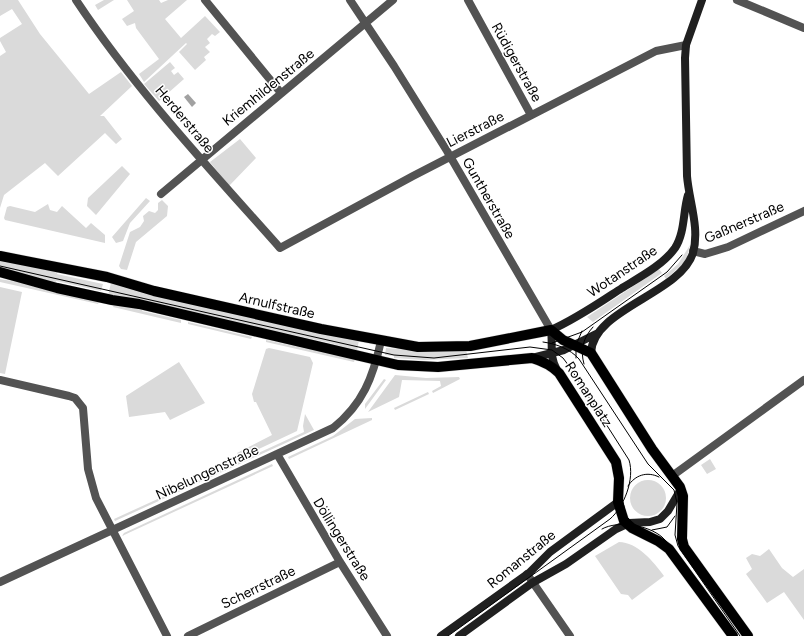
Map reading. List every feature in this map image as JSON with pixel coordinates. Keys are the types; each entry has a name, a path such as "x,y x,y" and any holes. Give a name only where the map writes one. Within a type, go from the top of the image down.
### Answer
{"main road":[{"name":"Wotanstraße","path":"591,353 593,340 609,322 681,272 691,259 695,229 688,192 686,44 702,0"},
{"name":"Wotanstraße","path":"551,330 570,321 642,276 670,254 676,247 680,238 688,192"},
{"name":"Arnulfstraße","path":"0,256 107,277 154,292 321,329 418,347 452,348 487,343 551,330"},
{"path":"0,272 57,288 112,300 139,304 398,365 438,367 532,358 551,354 576,345"},
{"name":"Romanplatz","path":"551,330 563,340 591,353 652,449 681,489 684,503 682,539 684,547 748,636"},
{"name":"Romanplatz","path":"551,330 553,344 551,354 552,360 616,462 619,478 618,502 622,516 626,523"},
{"name":"Wotanstraße","path":"576,345 597,334"},
{"path":"532,358 552,367 559,373"},
{"path":"626,523 650,522 660,519 668,511 681,489"},
{"name":"Romanstraße","path":"441,636 527,574 550,552 618,502"},
{"path":"626,523 669,549 733,636"},
{"name":"Romanstraße","path":"459,636 532,583 566,564 626,523"}],"street":[{"name":"Herderstraße","path":"76,0 100,36 200,159 280,248"},
{"path":"205,0 281,93"},
{"name":"Guntherstraße","path":"350,0 394,66 450,157 551,330"},
{"name":"Kriemhildenstraße","path":"161,194 200,159 393,0"},
{"name":"Rüdigerstraße","path":"468,0 531,115"},
{"path":"737,0 804,28"},
{"name":"Lierstraße","path":"280,248 450,157 656,51 686,44"},
{"name":"Gaßnerstraße","path":"693,251 705,254 728,246 804,211"},
{"name":"Nibelungenstraße","path":"0,582 320,435 342,421 366,390 372,379 381,341"},
{"path":"0,380 69,396 80,403 85,414 85,444 92,485 96,498 167,636"},
{"path":"672,476 804,380"},
{"name":"Döllingerstraße","path":"277,454 340,562 387,636"},
{"name":"Scherrstraße","path":"188,636 340,562"},
{"path":"527,574 570,636"}],"shaded area":[{"path":"0,0 18,0 40,34 89,94 121,72 132,86 100,116 104,116 122,139 116,144 105,133 58,176 45,163 4,195 0,208 0,56 6,52 0,38 22,24 12,9 0,16"},
{"path":"104,0 114,0 98,10 95,5"},
{"path":"127,0 159,0 161,3 168,0 187,0 165,19 181,38 205,16 220,32 215,36 212,34 207,39 210,43 205,47 210,52 204,57 206,60 195,70 179,52 187,44 186,43 144,82 139,74 159,59 136,28 135,23 127,26 122,19 134,11"},
{"path":"170,62 175,68 171,71 174,75 178,72 184,79 159,101 144,84"},
{"path":"188,94 196,103 192,107 184,97"},
{"path":"240,139 256,158 229,186 210,162"},
{"path":"122,166 130,174 96,215 87,206 88,198"},
{"path":"146,198 150,201 130,223 123,241 116,243 112,237"},
{"path":"162,200 168,206 167,216 136,242 127,270 121,269 119,266 130,232 140,227 144,221 143,216 149,211 155,213 158,210 158,203"},
{"path":"48,204 50,210 57,212 62,206 86,228 91,223 105,235 105,243 5,220 4,218 7,207 10,206 35,212"},
{"path":"690,245 686,261 666,279 664,276 678,264"},
{"path":"0,261 58,271 57,274 103,284 101,291 56,281 55,284 0,269"},
{"path":"659,269 662,273 593,322 587,317"},
{"path":"0,279 17,281 99,302 98,304 0,282"},
{"path":"111,283 142,293 359,340 357,351 330,343 108,295"},
{"path":"0,287 22,292 5,374 0,373"},
{"path":"114,305 142,309 142,311 181,320 181,323 113,307"},
{"path":"188,322 252,337 251,339 188,324"},
{"path":"266,340 355,359 354,362 266,342"},
{"path":"269,348 310,357 313,363 297,431 240,458 237,453 272,435 256,402 254,402 252,394 266,349"},
{"path":"386,348 437,352 466,350 468,358 424,360 394,358 394,356 385,355"},
{"path":"179,362 205,403 170,420 165,412 129,417 126,396"},
{"path":"395,375 426,378 459,377 460,379 433,393 432,391 441,386 440,381 402,380 399,397 368,412"},
{"path":"384,379 386,380 365,409 365,404"},
{"path":"428,392 429,394 395,410 394,408"},
{"path":"305,414 314,430 115,521 114,519 304,432 303,426"},
{"path":"372,418 372,420 289,459 288,457 333,436 355,419"},
{"path":"710,459 716,469 707,474 701,465"},
{"path":"272,464 273,466 122,536 124,533"},
{"path":"652,480 661,485 665,491 665,505 661,511 652,516 644,516 635,511 631,505 630,494 635,485 641,481"},
{"path":"619,542 632,545 639,549 650,559 664,576 632,600 628,595 621,594 595,556"},
{"path":"769,549 782,568 793,577 804,569 804,620 784,592 767,603 746,574 752,569 746,558 752,554 760,556"}],"tram line":[{"path":"552,343 582,332 667,272 682,255"},
{"path":"0,266 394,355 434,358 530,347 552,350 563,358 629,460 631,476 624,500 610,519 448,636"},
{"path":"584,364 582,354 583,344 593,327"},
{"path":"576,358 576,345 582,331"},
{"path":"543,342 553,344 572,352 579,359 648,464 674,490 677,503 675,535 678,546 740,636"},
{"path":"628,486 634,479 642,475 650,474 659,477"},
{"path":"623,502 626,516 636,526"},
{"path":"652,530 667,527 675,516"},
{"path":"602,529 609,526 624,524 649,529 665,539 680,559"}]}
